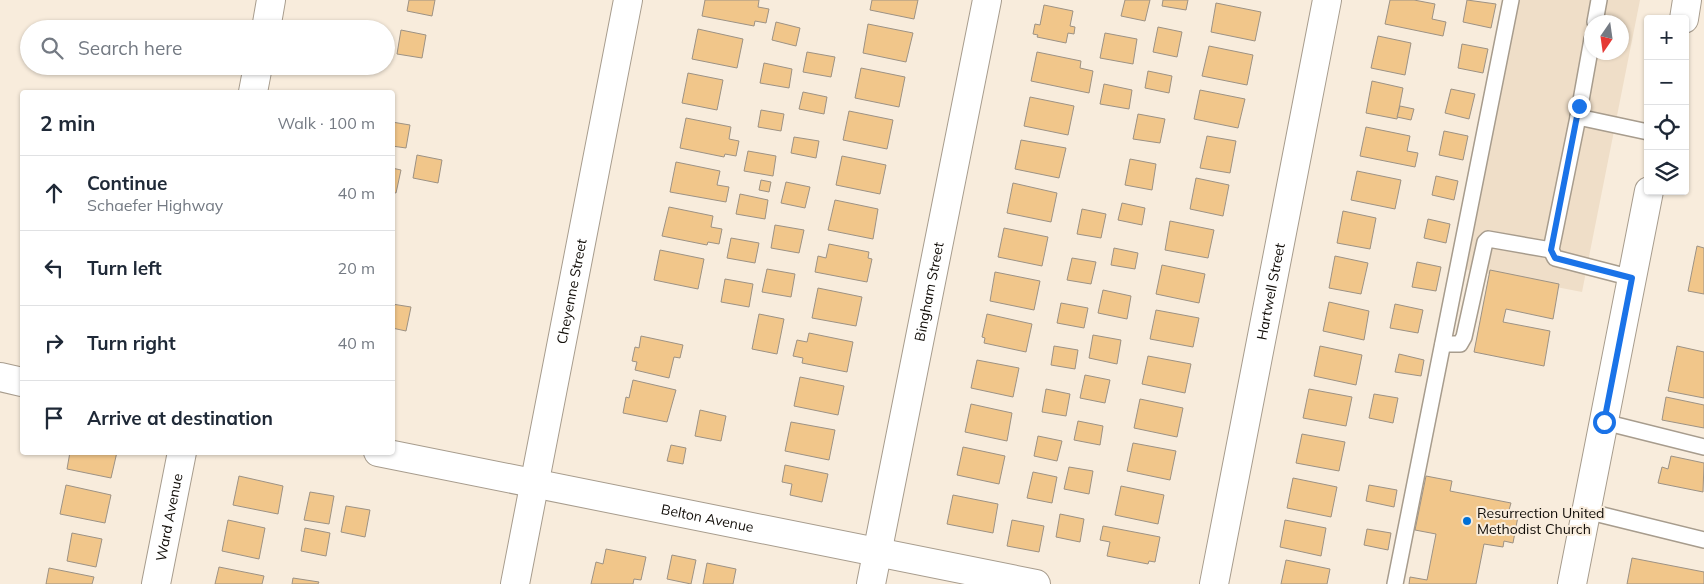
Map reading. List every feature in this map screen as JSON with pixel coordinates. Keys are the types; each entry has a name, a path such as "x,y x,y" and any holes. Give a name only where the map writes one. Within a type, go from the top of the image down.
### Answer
{"street":[{"path":"268,20 271,0"},
{"name":"Cheyenne Street","path":"515,584 628,0"},
{"name":"Bingham Street","path":"871,584 987,0"},
{"name":"Hartwell Street","path":"1214,584 1327,0"},
{"path":"1685,15 1687,0"},
{"path":"253,90 256,75"},
{"path":"1572,584 1648,195"},
{"path":"0,377 20,382"},
{"name":"Ward Avenue","path":"156,584 181,455"},
{"name":"Belton Avenue","path":"393,455 1036,584"}],"lane":[{"path":"1395,584 1511,0"},
{"path":"1596,15 1599,0"},
{"path":"1588,60 1551,250 1555,258 1632,278"},
{"path":"1578,117 1644,131"},
{"path":"1443,344 1460,344 1464,337 1485,242 1488,239 1551,250"},
{"path":"1604,422 1704,447"},
{"path":"1586,511 1704,540"}],"shaded area":[{"path":"1518,0 1640,0 1629,55 1629,15 1584,15 1584,60 1628,60 1582,292 1464,269"}],"building":[{"path":"409,0 435,0 432,16 407,11"},
{"path":"705,0 759,0 758,7 769,9 766,23 755,21 754,26 702,16"},
{"path":"872,0 918,0 914,19 870,10"},
{"path":"1125,0 1150,0 1145,21 1121,16"},
{"path":"1163,0 1188,0 1186,10 1162,6"},
{"path":"1390,0 1414,0 1435,4 1432,19 1446,22 1443,36 1385,24"},
{"path":"1467,0 1496,4 1491,28 1463,22"},
{"path":"1216,3 1261,12 1255,41 1211,32"},
{"path":"1044,5 1073,11 1070,26 1075,27 1074,34 1068,33 1066,43 1037,37 1038,35 1033,34 1035,24 1040,25"},
{"path":"776,22 800,28 796,46 772,40"},
{"path":"868,24 913,33 906,62 863,53"},
{"path":"1158,27 1182,32 1177,57 1153,52"},
{"path":"698,29 743,39 737,68 692,59"},
{"path":"401,30 426,35 422,58 397,54"},
{"path":"1105,33 1137,39 1133,64 1100,58"},
{"path":"1378,36 1411,43 1405,75 1371,68"},
{"path":"1462,44 1488,49 1483,73 1458,68"},
{"path":"1209,46 1253,55 1247,85 1202,76"},
{"path":"807,52 835,57 831,77 803,72"},
{"path":"1037,52 1081,61 1080,68 1093,71 1089,93 1031,81"},
{"path":"764,63 792,69 789,88 760,83"},
{"path":"861,68 905,77 899,107 855,98"},
{"path":"1148,71 1172,76 1169,93 1145,88"},
{"path":"688,73 723,80 717,110 682,103"},
{"path":"1372,81 1403,88 1397,119 1366,113"},
{"path":"1104,84 1132,90 1129,109 1100,104"},
{"path":"1451,89 1475,94 1469,119 1445,113"},
{"path":"1200,90 1245,99 1238,128 1194,119"},
{"path":"803,92 827,97 824,114 799,109"},
{"path":"1030,97 1074,106 1068,135 1024,126"},
{"path":"1400,106 1414,109 1411,120 1397,117"},
{"path":"761,110 784,114 781,131 758,127"},
{"path":"849,111 893,120 887,149 843,140"},
{"path":"1138,114 1165,119 1160,143 1133,139"},
{"path":"686,118 731,127 729,139 739,141 736,156 725,154 724,157 680,148"},
{"path":"395,122 410,125 406,148 395,146"},
{"path":"1366,127 1410,136 1407,151 1418,153 1415,167 1360,156"},
{"path":"1444,131 1468,136 1463,160 1439,155"},
{"path":"1207,136 1236,141 1230,173 1200,168"},
{"path":"794,137 819,141 816,158 791,153"},
{"path":"1021,140 1066,148 1059,178 1015,169"},
{"path":"748,151 776,156 773,176 744,171"},
{"path":"417,155 442,160 438,183 413,178"},
{"path":"842,156 886,165 880,194 836,185"},
{"path":"1130,159 1156,164 1152,190 1125,185"},
{"path":"676,162 720,171 717,185 729,187 726,202 670,192"},
{"path":"395,169 401,170 395,193"},
{"path":"1357,171 1401,180 1395,209 1351,200"},
{"path":"1436,176 1458,181 1454,200 1432,195"},
{"path":"1196,178 1229,185 1223,216 1190,209"},
{"path":"761,180 771,182 769,192 759,190"},
{"path":"786,182 810,187 805,208 781,203"},
{"path":"1013,183 1057,193 1051,222 1007,213"},
{"path":"740,194 768,200 765,219 736,214"},
{"path":"835,200 878,209 873,239 828,230"},
{"path":"1122,203 1145,208 1142,225 1118,220"},
{"path":"669,207 713,216 711,227 722,229 719,244 708,242 707,245 662,236"},
{"path":"1082,209 1106,214 1101,238 1077,234"},
{"path":"1343,211 1376,218 1370,249 1337,243"},
{"path":"1428,219 1450,224 1446,243 1424,238"},
{"path":"1170,221 1214,230 1208,258 1165,250"},
{"path":"775,225 804,230 799,253 771,248"},
{"path":"1004,228 1048,237 1042,266 998,257"},
{"path":"731,238 759,243 755,263 727,258"},
{"path":"829,244 869,252 868,258 872,259 867,282 815,272 818,256 826,258"},
{"path":"1697,246 1704,248 1704,294 1688,291"},
{"path":"1114,248 1138,253 1135,269 1111,265"},
{"path":"660,250 704,259 698,289 654,280"},
{"path":"1335,256 1368,263 1361,294 1329,288"},
{"path":"1072,258 1096,262 1091,284 1067,280"},
{"path":"1417,262 1441,267 1436,291 1412,287"},
{"path":"1162,265 1205,274 1199,303 1156,294"},
{"path":"767,269 795,274 791,297 762,292"},
{"path":"1490,270 1559,284 1553,319 1506,309 1503,322 1550,331 1544,366 1474,352"},
{"path":"995,272 1040,281 1034,310 990,301"},
{"path":"725,279 753,284 749,307 721,302"},
{"path":"818,288 862,297 856,326 812,318"},
{"path":"1103,290 1131,296 1127,319 1098,313"},
{"path":"1329,302 1369,311 1364,340 1323,331"},
{"path":"1061,303 1088,308 1084,328 1057,323"},
{"path":"395,304 411,307 406,331 395,329"},
{"path":"1395,304 1423,310 1418,333 1390,328"},
{"path":"1156,310 1199,318 1193,347 1150,339"},
{"path":"759,314 784,319 777,354 752,349"},
{"path":"987,314 1032,324 1026,352 984,343 985,338 982,337"},
{"path":"809,333 853,342 847,372 802,363 803,358 793,356 797,340 807,342"},
{"path":"1093,335 1121,340 1117,364 1089,358"},
{"path":"641,336 683,345 680,358 674,357 669,378 635,370 637,362 632,361 635,347 639,348"},
{"path":"1054,346 1078,350 1075,369 1051,365"},
{"path":"1320,346 1362,355 1356,385 1314,376"},
{"path":"1677,346 1704,352 1704,398 1668,391"},
{"path":"1399,354 1424,360 1421,376 1395,372"},
{"path":"1148,356 1191,364 1185,393 1142,384"},
{"path":"977,360 1019,368 1013,397 971,388"},
{"path":"1085,375 1110,380 1105,403 1080,398"},
{"path":"800,377 844,386 838,415 794,406"},
{"path":"633,380 676,390 667,422 623,413 626,397 629,398"},
{"path":"1046,389 1070,394 1066,416 1042,412"},
{"path":"1309,389 1352,397 1346,426 1303,418"},
{"path":"1374,394 1398,398 1393,423 1369,418"},
{"path":"1666,397 1704,405 1704,428 1662,420"},
{"path":"1140,399 1183,408 1177,437 1134,428"},
{"path":"971,404 1012,413 1007,441 965,432"},
{"path":"700,410 726,416 721,441 695,436"},
{"path":"1078,421 1103,426 1100,445 1074,440"},
{"path":"791,422 835,430 829,460 785,451"},
{"path":"1302,434 1345,442 1339,471 1296,463"},
{"path":"1038,436 1062,441 1057,461 1034,456"},
{"path":"1133,443 1176,451 1170,480 1127,471"},
{"path":"671,445 686,448 683,464 667,461"},
{"path":"963,447 1005,456 999,484 957,475"},
{"path":"69,455 116,455 111,478 67,469"},
{"path":"1671,456 1704,463 1703,492 1658,483 1662,467 1668,469"},
{"path":"785,465 828,474 822,502 790,495 792,484 782,482"},
{"path":"1069,467 1093,471 1089,494 1064,489"},
{"path":"1033,472 1057,477 1052,503 1027,498"},
{"path":"239,476 283,486 278,514 233,505"},
{"name":"Resurrection United Methodist Church","path":"1426,476 1452,481 1450,491 1511,503 1509,510 1519,511 1513,543 1504,541 1503,547 1484,544 1476,584 1409,584 1410,577 1427,580 1436,534 1415,530"},
{"path":"1293,478 1337,487 1331,517 1287,508"},
{"path":"66,485 111,495 105,523 60,514"},
{"path":"1369,485 1397,490 1394,507 1366,501"},
{"path":"1121,486 1164,495 1158,524 1115,515"},
{"path":"310,492 334,496 329,524 304,520"},
{"path":"953,495 998,504 993,533 947,524"},
{"path":"346,506 370,510 365,537 341,532"},
{"path":"1060,514 1084,519 1080,542 1056,537"},
{"path":"228,520 265,528 259,559 222,551"},
{"path":"1012,520 1044,526 1039,552 1007,546"},
{"path":"1285,520 1326,528 1321,556 1280,547"},
{"path":"1103,526 1160,537 1155,562 1149,561 1148,564 1107,556 1110,542 1100,540"},
{"path":"305,528 330,533 326,556 301,551"},
{"path":"1367,529 1391,533 1388,550 1364,545"},
{"path":"72,533 102,539 96,567 67,561"},
{"path":"606,549 646,557 641,580 634,579 633,584 591,584 596,562 603,564"},
{"path":"672,555 696,560 691,584 667,579"},
{"path":"1632,558 1704,572 1704,584 1627,584"},
{"path":"1286,560 1330,569 1327,584 1281,584"},
{"path":"707,563 736,569 733,584 703,584"},
{"path":"219,567 264,576 262,584 215,584"},
{"path":"49,568 94,577 92,584 46,584"},
{"path":"293,578 319,582 318,584 292,584"}],"place":[{"name":"Resurrection United Methodist Church","path":"1467,521"}],"route":[{"path":"1579,106 1551,250 1555,258 1632,278 1604,422"}]}
